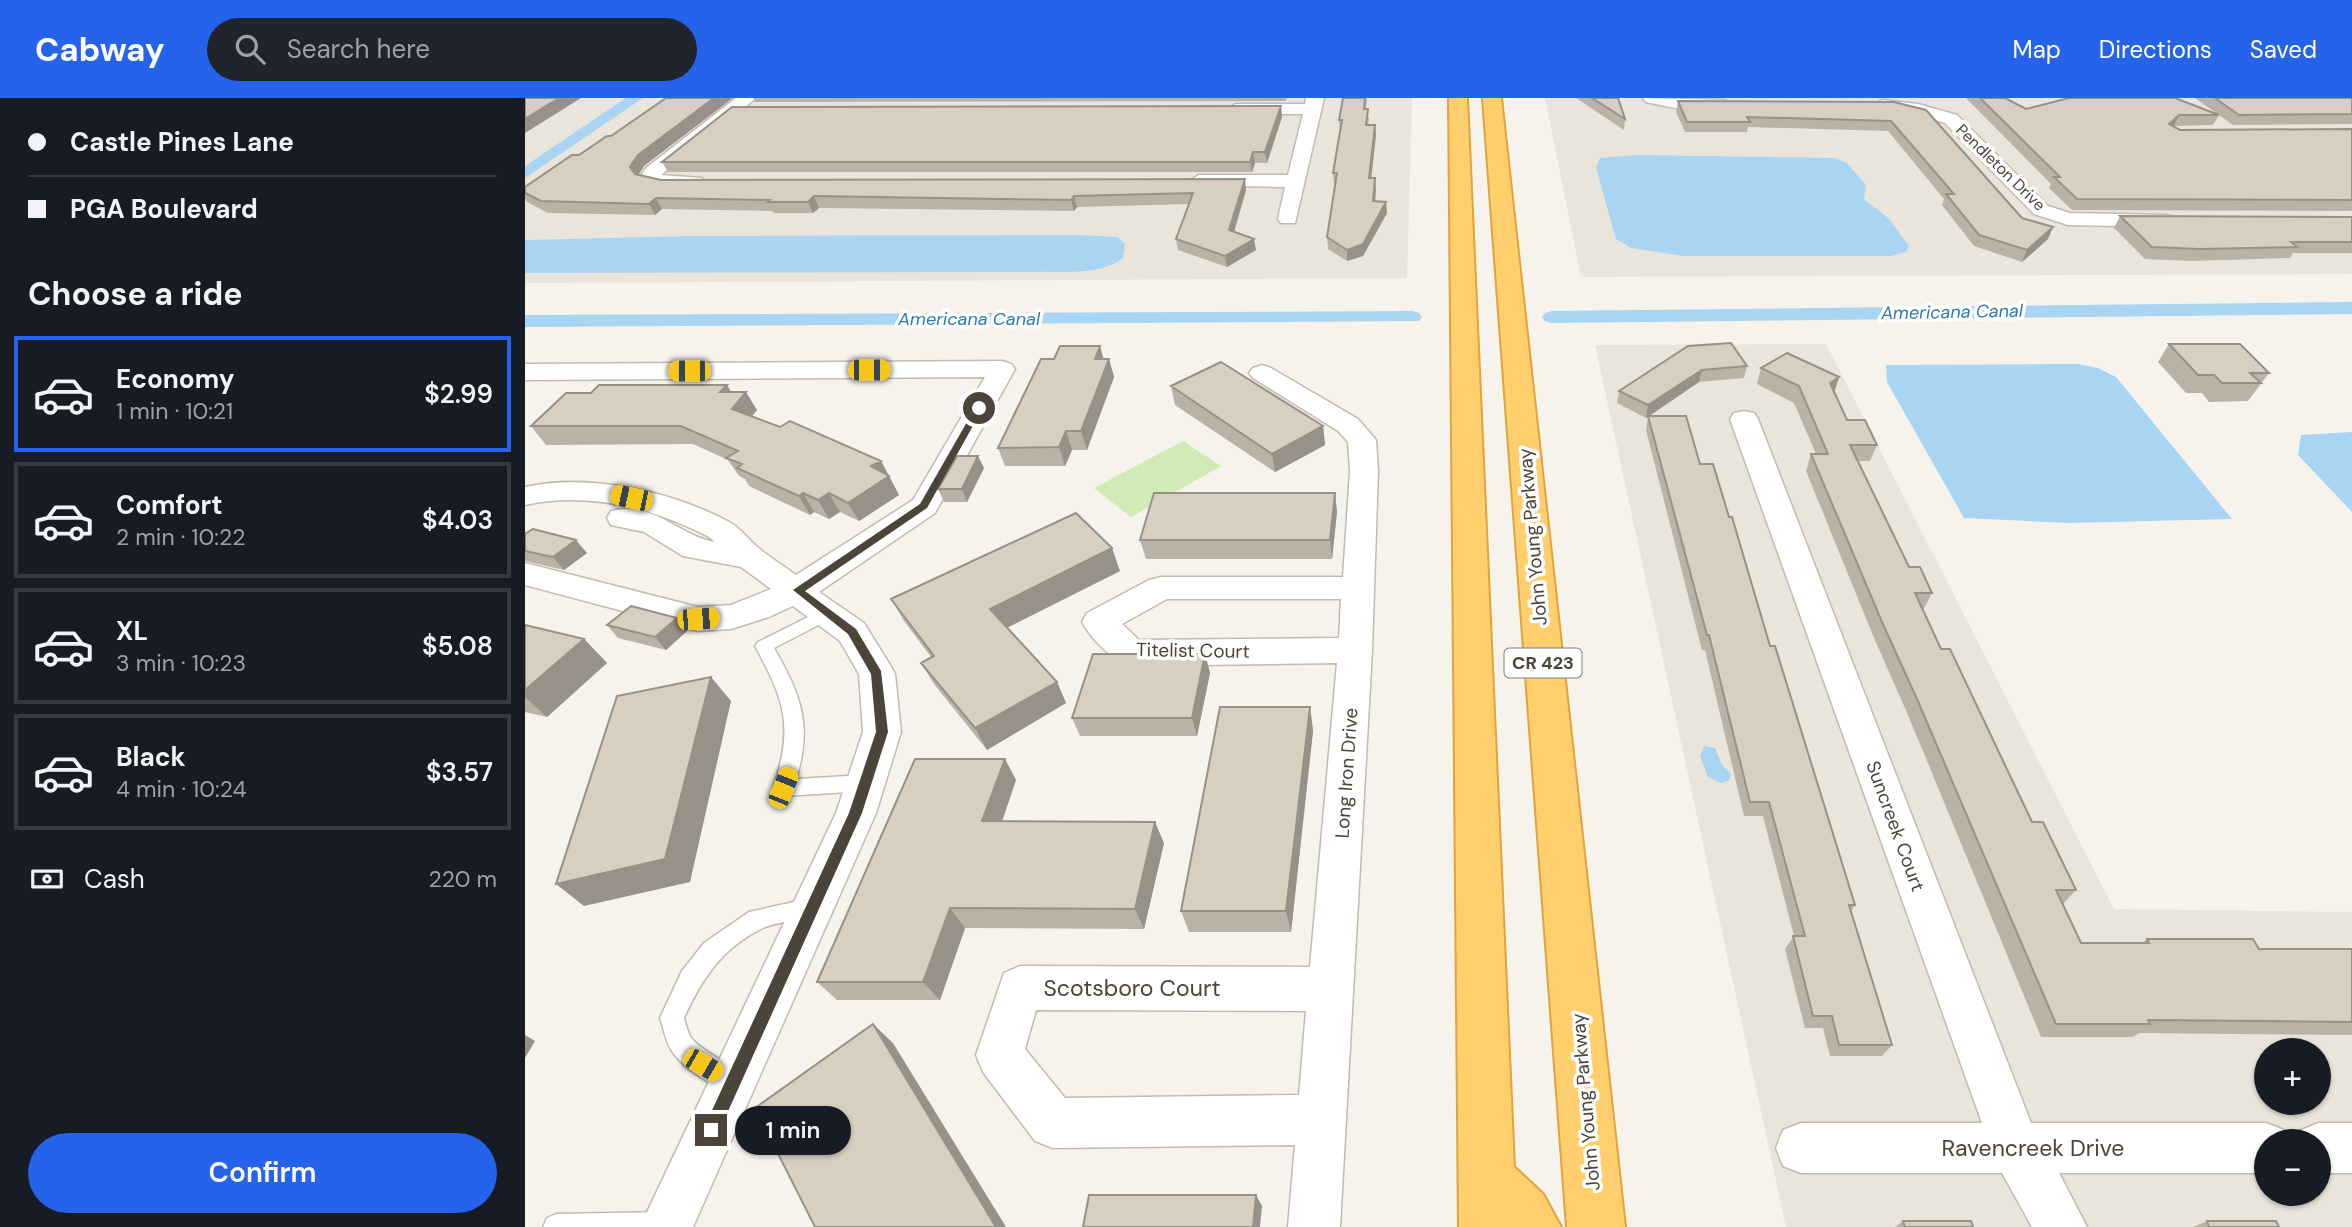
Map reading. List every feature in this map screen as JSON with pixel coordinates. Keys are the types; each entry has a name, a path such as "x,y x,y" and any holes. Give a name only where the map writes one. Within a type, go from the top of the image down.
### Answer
{"highway":[{"name":"John Young Parkway","path":"1492,98 1596,1227"},
{"path":"1458,107 1475,130 1494,137"},
{"path":"1458,107 1487,1203 1523,1213 1532,1227"}],"street":[{"path":"1652,98 1674,104 1740,105"},
{"path":"1216,109 1314,103 1288,219"},
{"path":"708,182 667,182 649,178 653,172 732,110 753,104"},
{"name":"Pendleton Drive","path":"1864,105 1891,105 1951,119 2041,210 2068,219 2092,221 2188,220"},
{"path":"1174,181 1297,181"},
{"path":"525,372 1002,369 924,506 813,602 757,609 731,617 698,619 525,574"},
{"name":"Long Iron Drive","path":"1262,373 1348,425 1362,440 1364,471 1355,649 1314,1227"},
{"name":"Suncreek Court","path":"1744,419 2016,1148 2061,1227"},
{"path":"525,496 543,492 613,494 667,506 721,530 750,558 852,632 877,674 882,732 856,813 667,1226"},
{"path":"525,510 583,510 653,524 694,549 750,558"},
{"name":"Titelist Court","path":"1355,649 1131,653 1099,622 1161,588 1357,588"},
{"name":"Scotsboro Court","path":"1321,1120 1053,1123 1000,1055 1020,988 1332,989"},
{"name":"Ravencreek Drive","path":"1801,1148 2254,1148"},
{"path":"2331,1148 2352,1148"}],"lane":[{"path":"813,602 764,646 786,684 798,720 792,764 783,788 866,783"},
{"path":"733,1082 703,1065 681,1045 672,1018 690,979 712,950 757,919 812,908"},
{"path":"556,1227 667,1226"}],"shaded area":[{"path":"525,98 1412,98 1407,278 525,283"},
{"path":"1545,98 2352,98 2352,274 1581,277"},
{"path":"1826,344 2114,909 2352,912 2352,1227 1786,1227 1595,345"}],"green space":[{"path":"1183,441 1221,466 1131,517 1094,488"}],"water":[{"path":"1636,155 1835,158 1847,163 1866,185 1864,199 1889,219 1909,246 1906,252 1891,256 1684,256 1631,248 1616,239 1596,168 1600,158"},
{"path":"695,236 1118,237 1125,244 1123,258 1104,268 1068,272 525,273 525,240"},
{"path":"2078,364 2098,368 2116,377 2232,519 2068,523 1964,518 1887,382 1886,365"},
{"path":"2352,432 2352,512 2298,455 2301,435"},
{"path":"1704,746 1715,748 1722,765 1731,774 1730,780 1721,783 1708,777 1700,756"}],"building":[{"path":"525,98 559,98 525,119"},
{"path":"666,98 714,98 638,155 630,167 635,174 661,180 1245,179 1229,230 1254,239 1225,256 1176,239 1193,193 1074,196 1071,200 814,196 808,202 768,202 770,200 656,198 649,204 541,201 525,193 525,187 572,155 579,155 611,136"},
{"path":"1343,98 1365,98 1364,109 1368,109 1366,125 1375,125 1369,178 1375,178 1373,201 1386,202 1363,244 1347,250 1327,237 1337,173 1333,173"},
{"path":"1592,98 1618,98 1625,119"},
{"path":"1980,98 2005,98 2026,109 2069,98 2175,98 2219,115 2179,115 2169,124 2180,130 2352,129 2352,200 2077,199 2054,177 2060,177"},
{"path":"2215,98 2352,98 2352,114 2239,115"},
{"path":"1678,101 1894,102 1926,110 2022,218 2053,227 2027,250 1979,235 1946,194 1954,194 1891,121 1747,117 1750,122 1687,122"},
{"path":"1281,106 1265,152 1253,152 1250,162 662,162 732,107"},
{"path":"2120,216 2352,217 2352,242 2291,242 2297,247 2152,247"},
{"path":"1731,343 1747,366 1702,370 1648,405 1619,391 1688,346"},
{"path":"2169,344 2240,344 2269,373 2250,373 2261,383 2222,383 2214,375 2198,375"},
{"path":"1060,346 1100,346 1095,359 1109,359 1081,431 1066,431 1059,447 998,448 1041,359 1054,359"},
{"path":"1787,353 1839,377 1830,383 1847,420 1865,420 1877,445 1850,445 1909,567 1920,567 1932,593 1915,593 1941,649 1950,649 2032,822 2043,822 2076,890 2056,890 2081,943 2149,943 2147,939 2253,939 2259,949 2352,949 2352,1022 2148,1020 2150,1024 2056,1024 1811,454 1828,454 1799,386 1761,368"},
{"path":"1221,362 1323,426 1272,454 1171,386"},
{"path":"599,385 727,385 720,392 746,392 732,409 780,427 790,421 881,461 871,466 889,476 848,503 829,493 818,500 803,493 799,496 737,468 742,464 726,458 738,451 681,426 531,426 566,393 591,393"},
{"path":"1648,416 1686,416 1700,464 1713,464 1729,517 1732,517 1770,646 1775,646 1855,905 1849,905 1892,1045 1839,1045 1832,1016 1813,1016 1793,936 1805,936 1769,802 1750,802 1709,635"},
{"path":"957,456 978,456 962,489 938,489"},
{"path":"1154,493 1335,493 1330,540 1140,540"},
{"path":"1076,513 1112,548 990,609 1057,682 975,728 921,663 934,656 891,599"},
{"path":"533,529 576,540 553,557 525,551 525,534"},
{"path":"631,606 677,618 655,637 607,625"},
{"path":"525,625 584,639 525,690"},
{"path":"1093,654 1205,654 1192,718 1072,718"},
{"path":"711,677 665,859 556,884 617,696"},
{"path":"1220,707 1310,707 1286,911 1181,911"},
{"path":"915,759 1005,759 982,821 1155,822 1135,909 950,908 923,982 817,982"},
{"path":"873,1024 996,1227 815,1227 755,1108"},
{"path":"1089,1195 1256,1195 1253,1227 1083,1227"},
{"path":"1903,1221 1971,1221 1973,1227 1905,1227"},
{"path":"2207,1221 2276,1221 2279,1227 2209,1227"}],"waterway":[{"path":"525,173 636,98"},
{"name":"Americana Canal","path":"1552,317 2352,308"},
{"name":"Americana Canal","path":"525,321 1412,317"}],"route":[{"path":"711,1130 856,813 882,732 877,674 852,632 798,590 924,506 979,408"}]}
